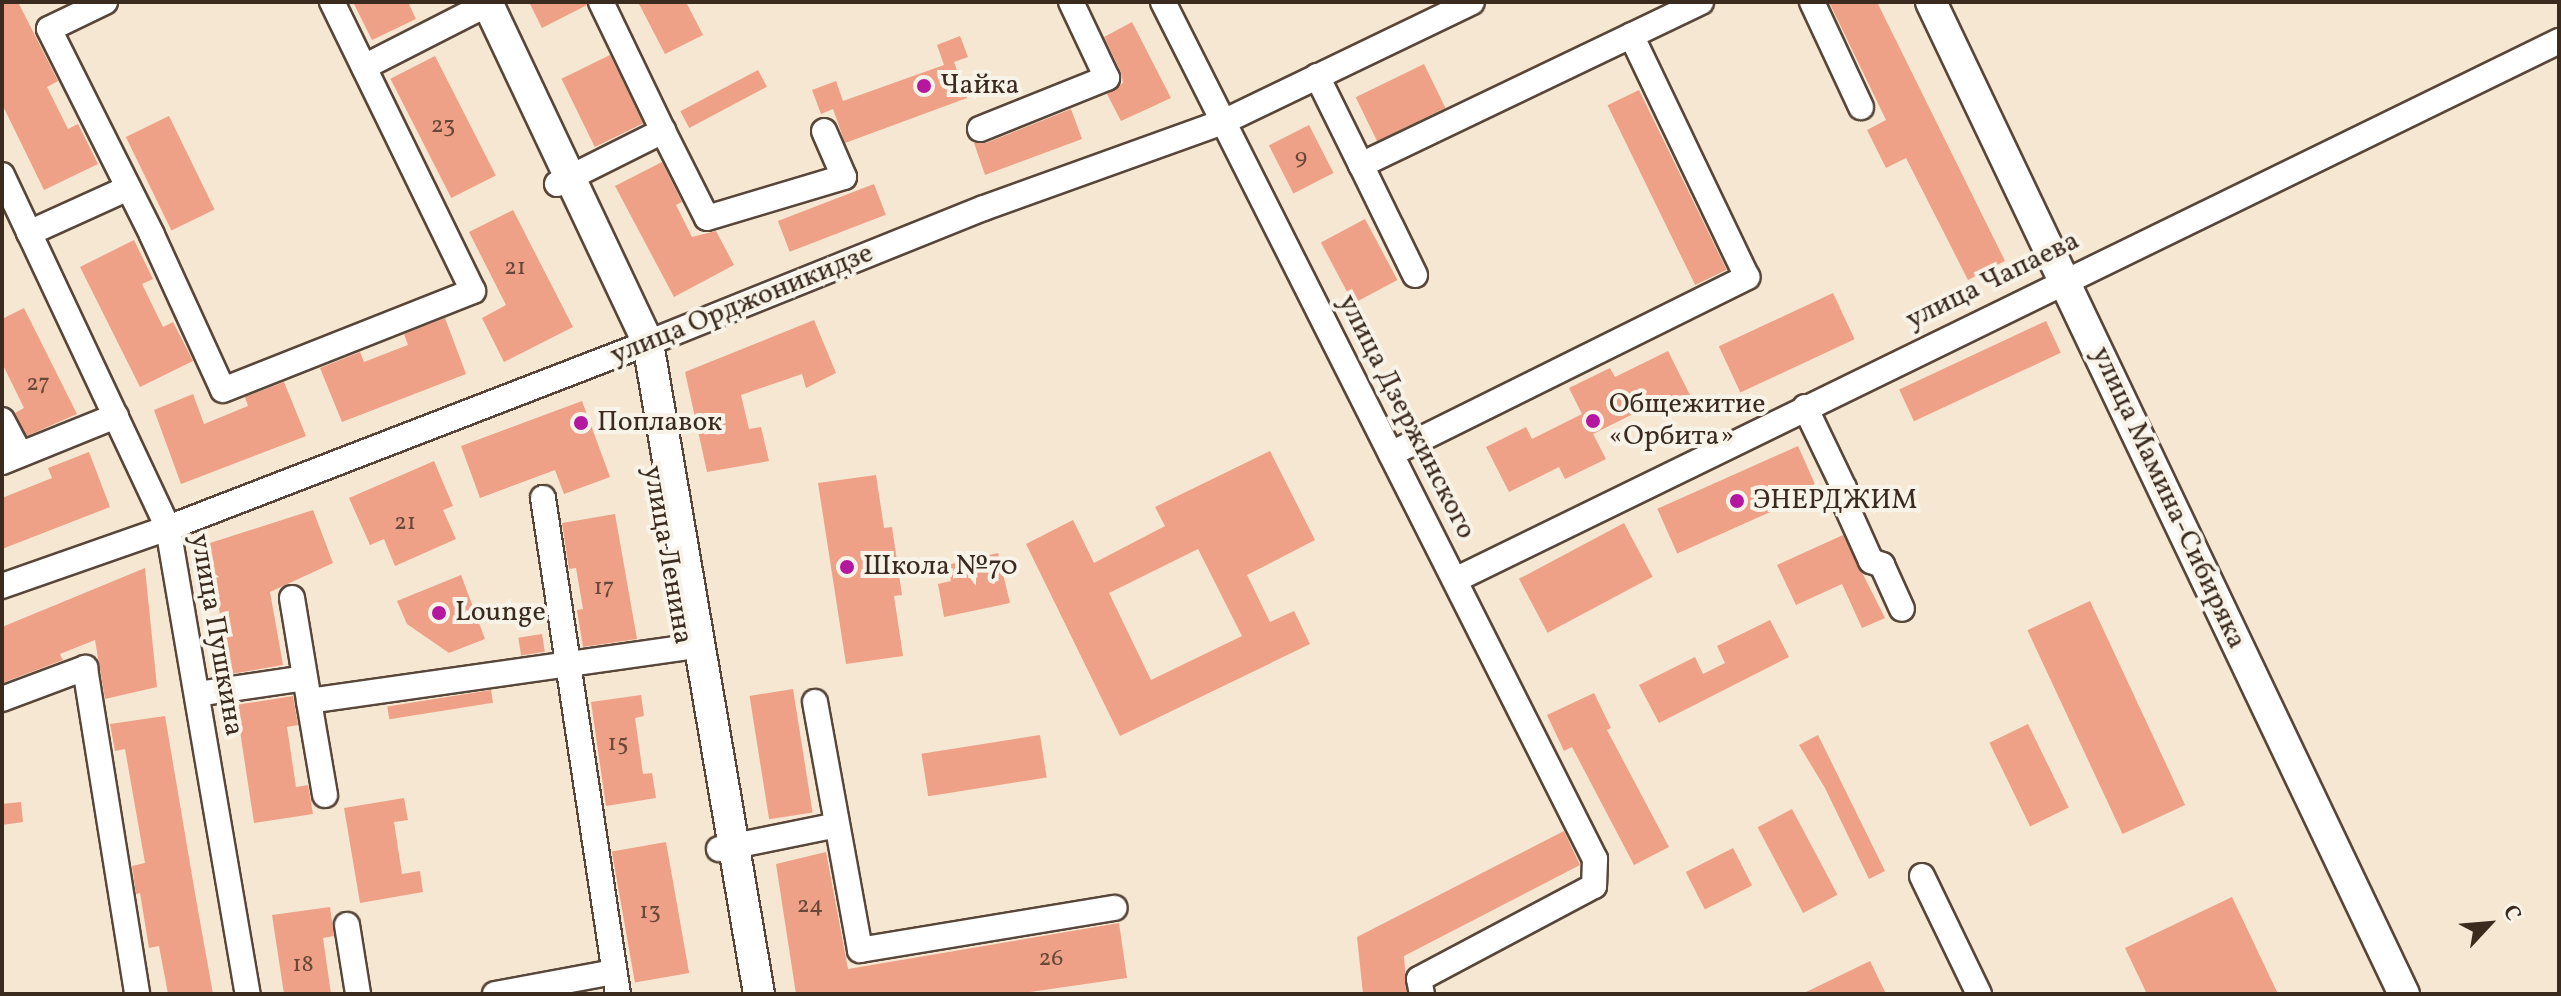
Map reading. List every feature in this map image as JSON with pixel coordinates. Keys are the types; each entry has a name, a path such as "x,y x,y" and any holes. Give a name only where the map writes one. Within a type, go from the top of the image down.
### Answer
{"main road":[{"name":"улица Мамина-Сибиряка","path":"1931,2 2404,994"},
{"name":"улица Ленина","path":"480,5 639,346 727,847 745,994"},
{"path":"727,847 759,994"}],"street":[{"path":"105,2 49,29 223,390 473,291 332,2"},
{"path":"601,2 707,218 844,177 824,131"},
{"path":"980,129 1107,78 1071,2"},
{"name":"улица Дзержинского","path":"1163,2 1595,859 1594,886 1419,979 1422,994"},
{"name":"улица Орджоникидзе","path":"2,586 168,528 639,346 984,208 1223,122 1472,2"},
{"path":"1361,165 1701,2"},
{"path":"1812,2 1861,107"},
{"path":"364,67 480,5"},
{"path":"1391,454 1747,277 1631,35"},
{"name":"улица Чапаева","path":"1455,580 2064,280 2559,41"},
{"path":"1317,76 1415,275"},
{"path":"564,180 663,131"},
{"name":"улица Пушкина","path":"2,175 168,528 248,994"},
{"path":"29,233 128,188"},
{"path":"1805,407 1844,488 1844,501 1871,561 1882,565 1902,609"},
{"path":"2,420 11,458 116,416"},
{"path":"495,994 616,983 543,498"},
{"path":"292,598 325,795"},
{"path":"197,694 307,690 568,665 692,647"},
{"path":"2,699 85,668 137,994"},
{"path":"815,702 860,950 1115,908"},
{"path":"727,847 837,825"},
{"path":"1922,876 1979,994"},
{"path":"347,925 358,994"}],"building":[{"path":"2,2 18,2 58,81 47,87 68,129 78,124 98,164 44,190 2,104"},
{"path":"353,2 408,2 416,19 372,40"},
{"path":"529,2 586,2 587,5 542,28"},
{"path":"638,2 686,2 703,35 665,54"},
{"path":"1829,2 1877,2 2005,261 1968,280 1906,158 1886,168 1867,130 1886,120"},
{"path":"1132,22 1171,98 1121,121 1107,94 1123,83 1121,72 1104,37"},
{"name":"Чайка","path":"960,36 968,57 954,62 967,98 845,143 833,109 821,114 812,90 836,81 843,101 944,65 937,45"},
{"path":"610,55 643,123 595,147 561,79"},
{"path":"435,56 496,175 451,198 390,79"},
{"path":"1424,64 1445,108 1377,141 1356,97"},
{"path":"758,70 767,87 689,128 680,111"},
{"path":"1639,90 1727,270 1695,285 1608,105"},
{"path":"1071,109 1082,139 985,175 974,143 986,143"},
{"path":"169,116 215,209 171,231 126,137"},
{"path":"1309,125 1334,173 1293,194 1269,145"},
{"path":"662,162 682,202 676,205 692,237 716,231 734,265 674,297 615,186"},
{"path":"874,184 886,215 790,252 778,221"},
{"path":"513,210 573,327 504,362 482,318 506,305 469,232"},
{"path":"1365,219 1397,280 1353,303 1321,242"},
{"path":"134,240 153,279 142,284 163,327 173,322 193,361 140,387 80,267"},
{"path":"1833,293 1855,339 1740,392 1719,346"},
{"path":"24,308 77,414 27,436 15,413 24,408 2,363 2,319"},
{"path":"445,318 466,374 342,422 320,368 360,352 364,362 408,345 404,334"},
{"path":"814,320 836,373 806,388 802,374 741,395 749,429 761,427 769,461 707,472 685,372"},
{"path":"2046,321 2061,353 1914,421 1899,389"},
{"name":"Общежитие «Орбита»","path":"1668,351 1690,395 1649,415 1645,408 1593,434 1606,459 1565,479 1559,467 1509,492 1486,447 1526,427 1532,439 1582,414 1569,388 1610,368 1615,377"},
{"path":"284,382 306,436 181,484 154,410 193,394 204,424 248,406 245,397"},
{"path":"582,401 610,477 564,494 555,470 480,498 461,446"},
{"path":"1798,446 1818,491 1677,553 1657,509"},
{"path":"1270,451 1315,540 1247,575 1270,622 1294,611 1310,644 1120,736 1026,544 1073,520 1094,563 1165,526 1155,507","holes":["1198,549 1242,636 1151,680 1109,593"]},
{"path":"89,452 110,507 2,549 2,498 52,478 48,468"},
{"path":"434,461 453,506 443,510 456,539 395,566 384,539 370,545 349,498"},
{"path":"876,475 884,528 892,527 902,595 894,596 903,656 846,664 818,483"},
{"path":"313,510 333,563 270,592 283,665 231,674 207,544"},
{"path":"615,514 637,639 583,647 577,610 583,609 576,568 569,569 562,523"},
{"path":"1624,523 1653,577 1548,633 1519,579"},
{"path":"1843,535 1885,618 1862,628 1842,584 1796,605 1777,565"},
{"path":"998,553 1010,603 944,617 938,584 951,581 947,565"},
{"path":"145,568 157,687 105,699 95,640 60,654 63,660 2,683 2,627"},
{"name":"Lounge","path":"461,575 485,639 449,653 407,624 397,601"},
{"path":"2090,601 2185,805 2123,834 2027,630"},
{"path":"1770,620 1789,657 1659,723 1639,685 1695,657 1703,674 1725,663 1717,646"},
{"path":"542,634 545,652 521,656 518,638"},
{"path":"793,689 813,812 769,819 750,696"},
{"path":"491,690 493,703 389,719 387,706"},
{"path":"1594,693 1611,728 1607,730 1669,847 1634,865 1572,747 1564,751 1547,715"},
{"path":"641,695 644,716 635,718 643,774 652,773 656,798 606,806 591,702"},
{"path":"293,696 298,725 287,727 296,787 308,785 313,814 254,823 236,705"},
{"path":"165,716 213,994 168,994 159,946 149,948 140,893 136,894 132,866 145,863 125,749 115,751 110,724"},
{"path":"2028,724 2069,808 2030,826 1989,743"},
{"path":"1040,735 1047,777 928,796 921,754"},
{"path":"1818,735 1885,871 1869,879 1825,788 1799,745"},
{"path":"404,798 408,820 394,822 402,874 420,871 423,892 360,903 344,808"},
{"path":"21,802 23,822 2,825 2,804"},
{"path":"1792,809 1838,895 1803,913 1758,827"},
{"path":"1564,831 1580,865 1404,956 1407,994 1363,994 1357,937"},
{"path":"666,842 689,973 635,983 612,852"},
{"path":"1733,848 1752,885 1705,909 1686,872"},
{"path":"826,852 848,969 1119,923 1127,978 1016,994 796,994 776,864"},
{"path":"2232,897 2278,994 2147,994 2125,948"},
{"path":"330,907 334,936 323,938 331,994 284,994 272,915"},
{"path":"1870,961 1886,994 1802,994"}],"place":[{"name":"Чайка","path":"924,86"},
{"name":"Общежитие «Орбита»","path":"1593,421"},
{"name":"Поплавок","path":"581,423"},
{"name":"ЭНЕРДЖИМ","path":"1737,501"},
{"name":"Школа №70","path":"847,567"},
{"name":"Lounge","path":"439,613"}]}
